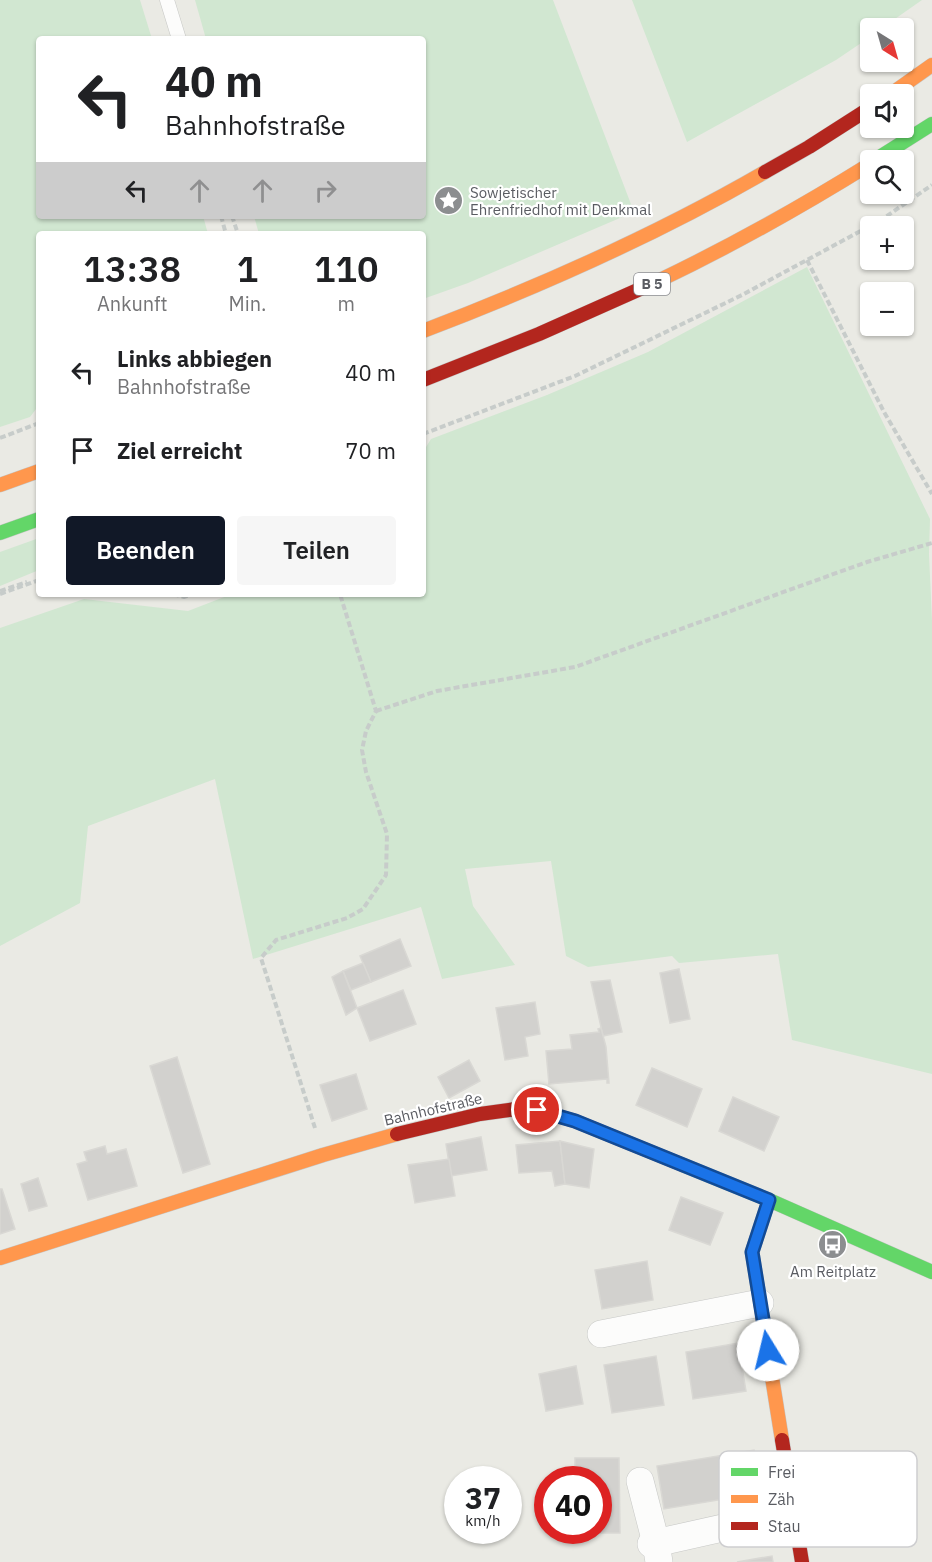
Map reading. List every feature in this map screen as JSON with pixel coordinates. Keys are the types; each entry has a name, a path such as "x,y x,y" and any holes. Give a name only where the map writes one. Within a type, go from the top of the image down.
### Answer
{"main road":[{"path":"905,84 932,65"},
{"path":"426,331 574,270 720,198 809,147 860,114"},
{"path":"890,150 932,123"},
{"name":"B 5","path":"426,379 515,345 666,278 749,236 860,170"},
{"path":"0,485 36,472"},
{"path":"0,533 36,520"},
{"name":"Bahnhofstraße","path":"0,1258 323,1155 480,1114 516,1109 537,1110 575,1121 769,1200 932,1272"},
{"path":"769,1200 752,1252 784,1451"},
{"path":"800,1547 802,1562"}],"street":[{"path":"601,1334 760,1303"},
{"path":"640,1481 655,1550 719,1533"}],"lane":[{"path":"167,0 178,36"}],"path":[{"path":"426,433 575,376 742,295 881,220 932,185"},
{"path":"807,260 884,412 932,495"},
{"path":"0,438 36,424"},
{"path":"376,711 437,692 575,667 867,562 932,543"},
{"path":"0,593 36,580"},
{"path":"323,1155 261,958 276,940 347,918 363,909 386,875 387,834 366,772 362,750 366,731 376,711 341,597"}],"green space":[{"path":"0,0 140,0 151,36 36,36 36,219 204,219 207,231 36,231 36,409 30,417 0,427"},
{"path":"195,0 553,0 634,212 468,283 426,298 426,231 258,231 255,219 426,219 426,36 205,36"},
{"path":"632,0 922,0 896,18 860,18 860,44 836,60 687,142"},
{"path":"807,267 930,519 932,1074 792,1040 778,954 679,963 672,956 588,967 566,956 551,861 465,869 473,906 515,965 442,979 421,907 253,959 215,779 88,826 80,903 0,946 0,628 84,599 188,611 224,597 426,597 426,447 431,439 547,395 648,352"},
{"path":"36,539 36,571 0,586 0,552"}],"building":[{"path":"400,939 411,966 371,982 360,956"},
{"path":"363,963 371,982 351,990 343,971"},
{"path":"679,969 690,1019 670,1023 660,973"},
{"path":"343,971 357,1008 346,1015 332,977"},
{"path":"610,980 622,1032 603,1036 591,982"},
{"path":"403,990 416,1024 370,1041 357,1008"},
{"path":"535,1002 540,1034 525,1037 528,1056 505,1060 496,1008"},
{"path":"601,1028 606,1047 609,1083 607,1079 549,1084 546,1051 572,1049 570,1035 599,1032 598,1029"},
{"path":"177,1057 210,1164 183,1173 150,1066"},
{"path":"469,1060 480,1081 449,1098 438,1077"},
{"path":"652,1068 702,1089 687,1127 636,1105"},
{"path":"356,1074 367,1109 332,1121 320,1085"},
{"path":"733,1097 779,1117 764,1151 719,1131"},
{"path":"481,1137 487,1170 451,1176 446,1144"},
{"path":"560,1141 565,1184 555,1186 552,1171 519,1173 516,1145"},
{"path":"560,1141 594,1149 589,1188 565,1184"},
{"path":"105,1146 107,1154 126,1149 137,1186 88,1200 77,1164 87,1161 84,1152"},
{"path":"449,1159 455,1196 415,1203 408,1165"},
{"path":"38,1178 47,1206 29,1211 21,1184"},
{"path":"0,1189 2,1189 15,1229 0,1234"},
{"path":"681,1197 723,1213 710,1245 669,1230"},
{"path":"647,1261 653,1300 602,1309 595,1270"},
{"path":"738,1343 746,1391 693,1399 686,1352"},
{"path":"656,1356 664,1405 612,1413 604,1365"},
{"path":"576,1366 583,1404 546,1411 539,1374"},
{"path":"719,1456 719,1500 664,1509 657,1466"},
{"path":"575,1458 619,1458 620,1533 612,1533 612,1466 575,1466"},
{"path":"772,1556 773,1562 737,1562"}],"traffic: fast":[{"path":"891,150 932,124"},
{"path":"0,533 36,520"},
{"path":"683,1165 932,1272"}],"traffic: slow":[{"path":"905,84 932,65"},
{"path":"658,281 766,226 860,170"},
{"path":"426,330 511,296 640,238 765,172"},
{"path":"0,485 36,472"},
{"path":"0,1258 323,1155 397,1134"},
{"path":"769,1200 752,1252 782,1440"}],"traffic: jam":[{"path":"765,172 860,114"},
{"path":"426,379 539,334 658,281"},
{"path":"397,1134 480,1114 516,1109 537,1110 575,1121 683,1165"},
{"path":"782,1440 784,1451"},
{"path":"800,1547 802,1562"}],"place":[{"name":"Sowjetischer Ehrenfriedhof mit Denkmal","path":"449,201"},
{"name":"Am Reitplatz","path":"833,1244"}],"route":[{"path":"537,1110 575,1121 769,1200 752,1252 768,1350"}]}
